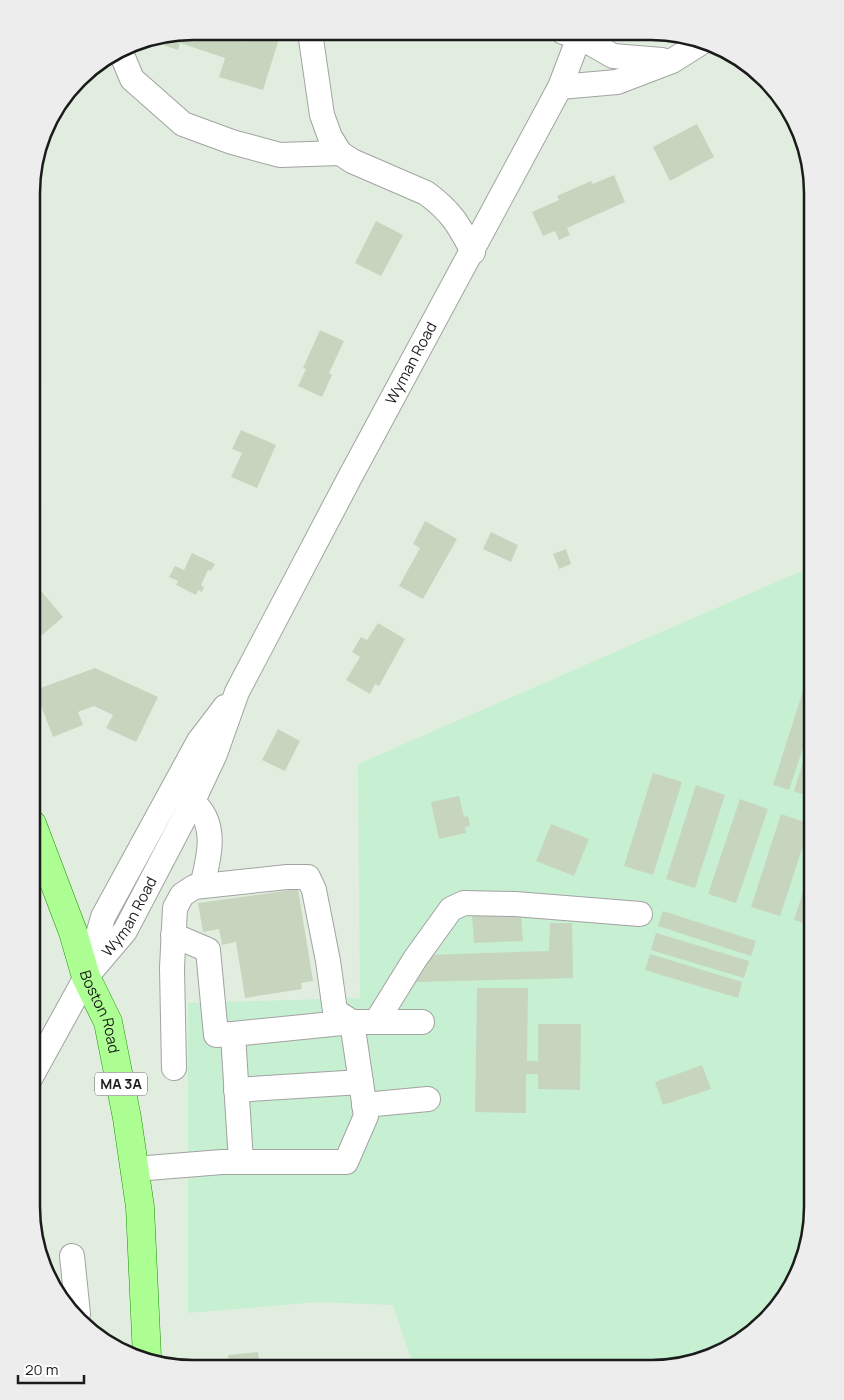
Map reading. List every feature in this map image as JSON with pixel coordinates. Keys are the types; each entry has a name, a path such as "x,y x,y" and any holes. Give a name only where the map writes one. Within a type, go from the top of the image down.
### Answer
{"main road":[{"name":"Boston Road","path":"40,845 73,932 86,977 108,1022 127,1118 140,1206 147,1353"}],"street":[{"path":"311,40 322,115 330,137 340,153 352,161 426,193 448,211 458,223 473,252"},
{"name":"Wyman Road","path":"86,977 125,931 192,803 215,754 237,692 350,477 473,252 560,87 572,40"},
{"path":"585,40 613,56 640,60 672,61"},
{"path":"560,87 617,82 672,61 695,46"},
{"path":"123,57 132,79 183,124 232,142 280,155 340,153"},
{"name":"Wyman Road","path":"86,977 103,917 170,791 199,741 237,692"},
{"path":"170,791 198,808 206,822 210,839 208,861 202,886"},
{"path":"135,1169 222,1162 346,1162 366,1116 352,1022 335,1011 328,961 315,899 308,877 287,877 194,887 182,895 175,908 173,935 174,1068"},
{"path":"376,1022 415,959 450,909 464,903 515,904 640,914"},
{"path":"173,935 208,950 216,1035 352,1022 422,1022"},
{"path":"40,1061 86,977"},
{"path":"232,1034 241,1162"},
{"path":"236,1090 362,1093 428,1099"},
{"path":"72,1256 77,1306"}],"green space":[{"path":"804,570 804,1217 796,1256 784,1284 759,1315 728,1340 700,1352 661,1360 411,1360 393,1305 318,1302 188,1313 188,1003 360,998 358,764"}],"building":[{"path":"183,40 240,40 246,42 247,40 279,40 263,90 219,77 225,58 180,43 178,50 160,44"},
{"path":"697,124 714,157 670,181 653,147"},
{"path":"614,175 625,202 567,228 570,235 559,240 555,231 543,236 532,212 559,200 557,196 591,181 593,184"},
{"path":"376,221 403,235 381,276 355,263"},
{"path":"320,330 344,341 329,373 332,375 322,397 298,386 306,369 303,368"},
{"path":"241,430 276,445 257,488 231,477 242,453 232,449"},
{"path":"425,521 457,539 423,599 399,586 420,548 413,544"},
{"path":"491,532 518,545 511,562 483,549"},
{"path":"566,549 571,564 559,569 553,554"},
{"path":"192,553 215,564 211,571 208,570 201,585 204,587 202,592 198,590 196,595 176,585 178,581 169,577 175,566 184,570"},
{"path":"40,590 63,617 41,636 40,635"},
{"path":"378,623 405,639 379,686 375,684 370,694 346,680 360,657 352,652 361,637 367,640"},
{"path":"95,668 158,697 136,742 106,728 113,715 94,706 78,712 83,725 53,737 40,703 40,688"},
{"path":"804,691 804,745 789,790 773,785"},
{"path":"278,729 300,741 285,771 262,760"},
{"path":"804,759 804,795 794,791"},
{"path":"653,773 682,782 653,875 624,866"},
{"path":"696,785 725,795 695,888 666,879"},
{"path":"459,796 464,817 468,816 470,826 465,827 466,833 439,839 431,802"},
{"path":"740,799 768,809 736,903 708,894"},
{"path":"781,814 804,822 804,842 780,916 751,907"},
{"path":"551,824 589,839 574,876 536,861"},
{"path":"298,889 313,981 301,983 302,989 245,998 236,942 222,945 219,929 203,932 198,903"},
{"path":"804,889 804,923 794,920"},
{"path":"663,911 756,941 751,956 658,926"},
{"path":"521,912 523,941 474,943 472,915"},
{"path":"550,923 572,923 573,978 417,982 417,967 427,955 549,951"},
{"path":"656,933 749,961 744,978 651,950"},
{"path":"650,954 742,982 738,998 645,970"},
{"path":"477,988 528,988 527,1061 538,1061 538,1024 581,1024 580,1090 538,1089 538,1074 526,1074 526,1113 475,1112"},
{"path":"702,1065 711,1089 663,1105 655,1082"},
{"path":"258,1352 259,1360 228,1360 228,1355"}]}
